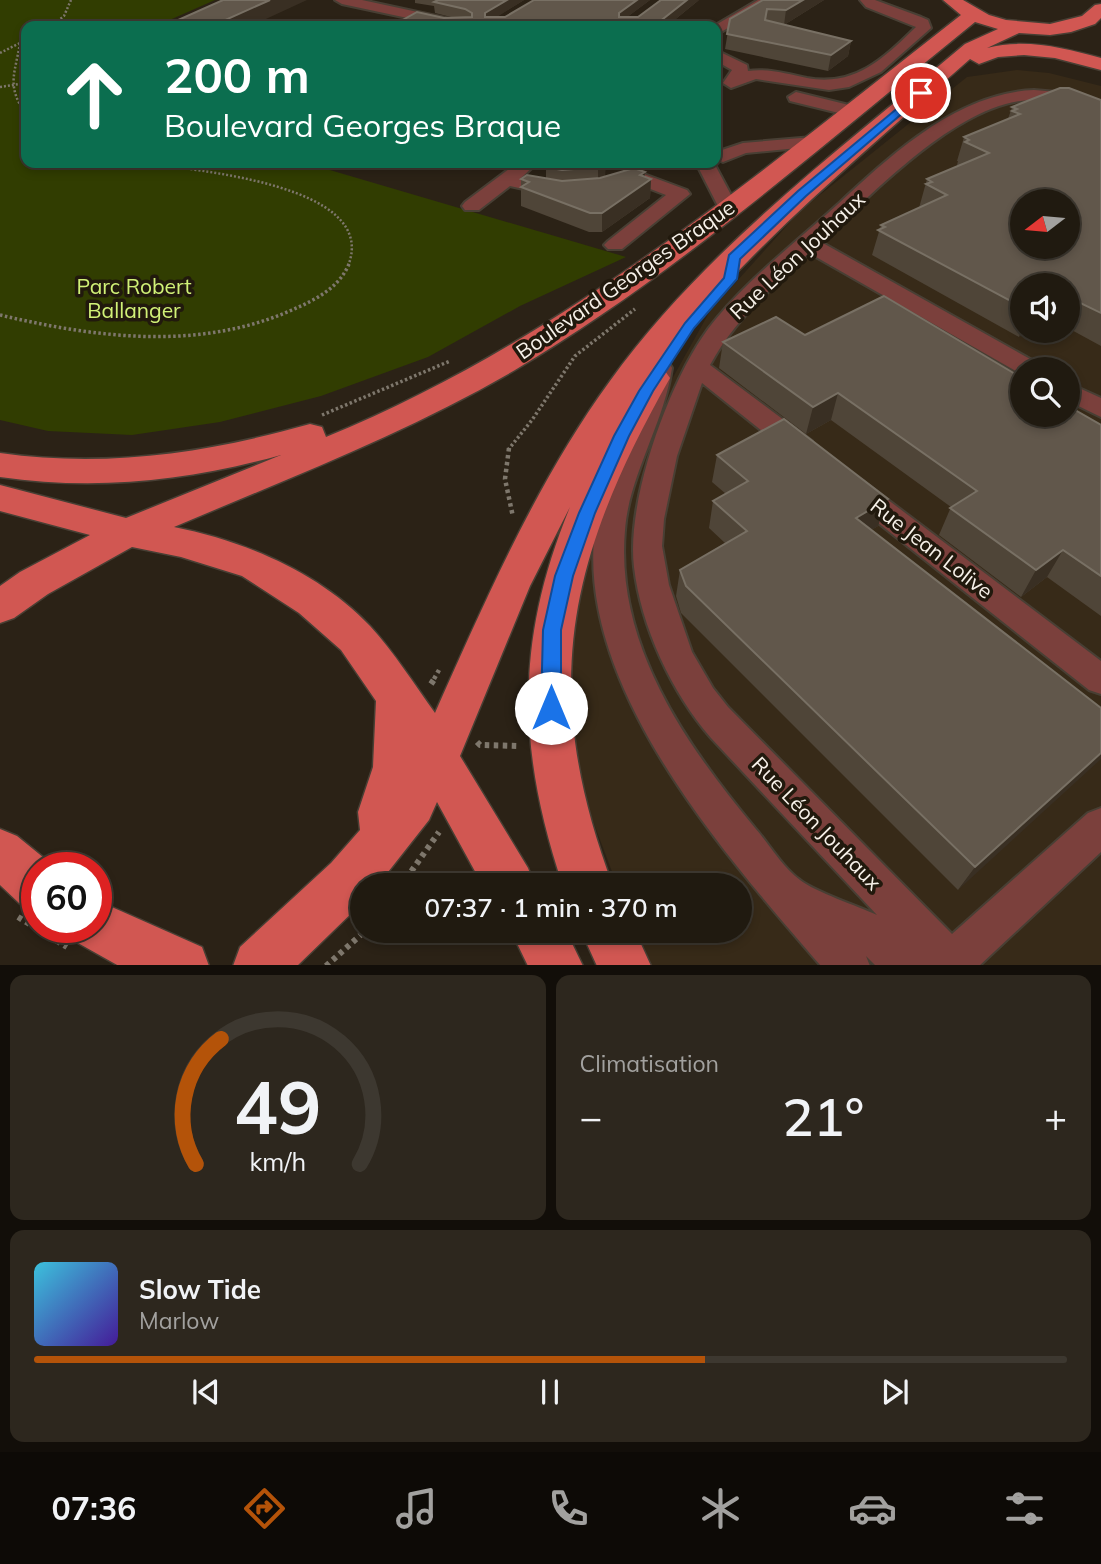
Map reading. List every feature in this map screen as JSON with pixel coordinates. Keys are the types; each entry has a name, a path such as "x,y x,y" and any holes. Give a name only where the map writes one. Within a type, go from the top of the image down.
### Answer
{"main road":[{"path":"952,0 971,16 1015,27 1044,29 1079,24 1093,19 1101,9"},
{"name":"Boulevard Georges Braque","path":"0,607 34,583 128,532 327,450 447,395 505,363 593,307 679,247 971,16"},
{"name":"Boulevard Georges Braque","path":"259,965 349,881 458,752 511,586 575,464 621,388 673,323 734,258 802,194 972,48 1015,27"},
{"path":"1044,29 1068,38 1101,64"},
{"path":"941,76 987,54 1010,50 1056,53 1101,64"},
{"path":"583,873 569,837 552,746 552,630 564,576 587,513 621,436 660,368 689,326 730,279 734,258"},
{"path":"0,465 24,470 80,473 190,464 266,449 329,430 397,403 447,395"},
{"path":"0,498 128,532 182,543 255,566 313,601 414,690 419,726 458,752 505,873"},
{"path":"385,838 382,812 396,767 414,690"},
{"path":"0,853 21,893"},
{"path":"112,943 137,947 183,965"},
{"path":"544,943 557,965"},
{"path":"613,943 625,965"}],"street":[{"path":"342,0 441,21"},
{"path":"381,8 397,0"},
{"path":"721,28 768,0"},
{"path":"726,79 762,74 810,85 828,86 855,80 882,63 925,26 910,17 871,3"},
{"path":"726,79 754,65 817,80 848,73 842,67"},
{"path":"726,79 851,111"},
{"name":"Rue Léon Jouhaux","path":"951,962 702,701 669,642 648,564 650,523 671,432 696,366 730,315 807,243 888,169 965,115 1012,97 1047,95 1076,100 1101,110"},
{"path":"721,137 743,139 743,148"},
{"path":"721,156 743,148 814,142"},
{"path":"472,205 521,168"},
{"path":"712,168 728,208"},
{"path":"505,179 541,189 590,189 636,177 680,194 615,246"},
{"path":"807,243 1010,358"},
{"name":"Rue Jean Lolive","path":"696,366 1101,680"},
{"path":"660,368 657,394 637,440 610,529 609,586 621,640 649,707 695,779 785,894 849,965"},
{"path":"1080,397 1101,410"},
{"path":"785,894 874,935 906,964 951,962 1101,826"}],"path":[{"path":"58,21 64,16 71,0"},
{"path":"63,9 69,8"},
{"path":"0,53 20,43"},
{"path":"20,43 11,85 15,101 21,108"},
{"path":"0,86 21,84"},
{"path":"0,315 69,331 138,335 210,333 247,326 298,308 323,295 341,279 353,252 350,231 336,214 322,206 242,179 174,168"},
{"path":"514,520 505,479 507,451 532,421 575,356 636,308"},
{"path":"316,418 462,356"},
{"path":"414,690 444,661"},
{"path":"458,752 552,746"},
{"path":"326,965 351,943"}],"shaded area":[{"path":"1017,70 1049,73 1101,86 1101,965 650,965 639,943 752,943 752,873 612,873 573,768 565,643 583,565 653,413 710,311 801,210 967,77"}],"green space":[{"name":"Parc Robert Ballanger","path":"0,0 215,0 167,21 21,21 21,168 323,168 626,257 520,306 428,357 321,396 220,422 132,435 48,431 0,420"}],"building":[{"path":"223,0 270,0 223,21 178,20"},
{"path":"507,0 485,13 485,17 505,17 534,0 637,0 619,13 619,17 638,17 661,0 687,0 660,21 401,21 417,12 444,18 472,17 472,13 465,9 434,2"},
{"path":"763,0 803,0 786,10 767,9 765,20 851,41 831,55 727,34 730,19"},
{"path":"1060,88 1069,88 1101,100 1101,313 1080,303 1080,273 1010,273 1010,301 878,230 885,227 881,225 947,195 926,184 932,182 927,179 989,153 965,142 969,140 964,137 1020,114 1012,111 1017,109 1012,107"},
{"path":"551,168 586,168 562,170"},
{"path":"634,168 645,172 640,175 651,179 602,213 590,213 521,187 529,182 521,179 527,175 562,181 600,178"},
{"path":"884,296 1010,371 1010,427 1080,427 1080,413 1101,425 1101,576 1063,550 1036,570 950,508 977,491 838,393 813,407 723,342 776,317 805,335"},
{"path":"784,419 888,499 856,518 1101,708 1101,753 975,867 686,586 680,570 747,531 713,501 748,481 717,455"}],"route":[{"path":"551,708 552,630 564,576 587,513 621,436 646,391 689,326 730,279 734,258 802,194 921,93"}]}
